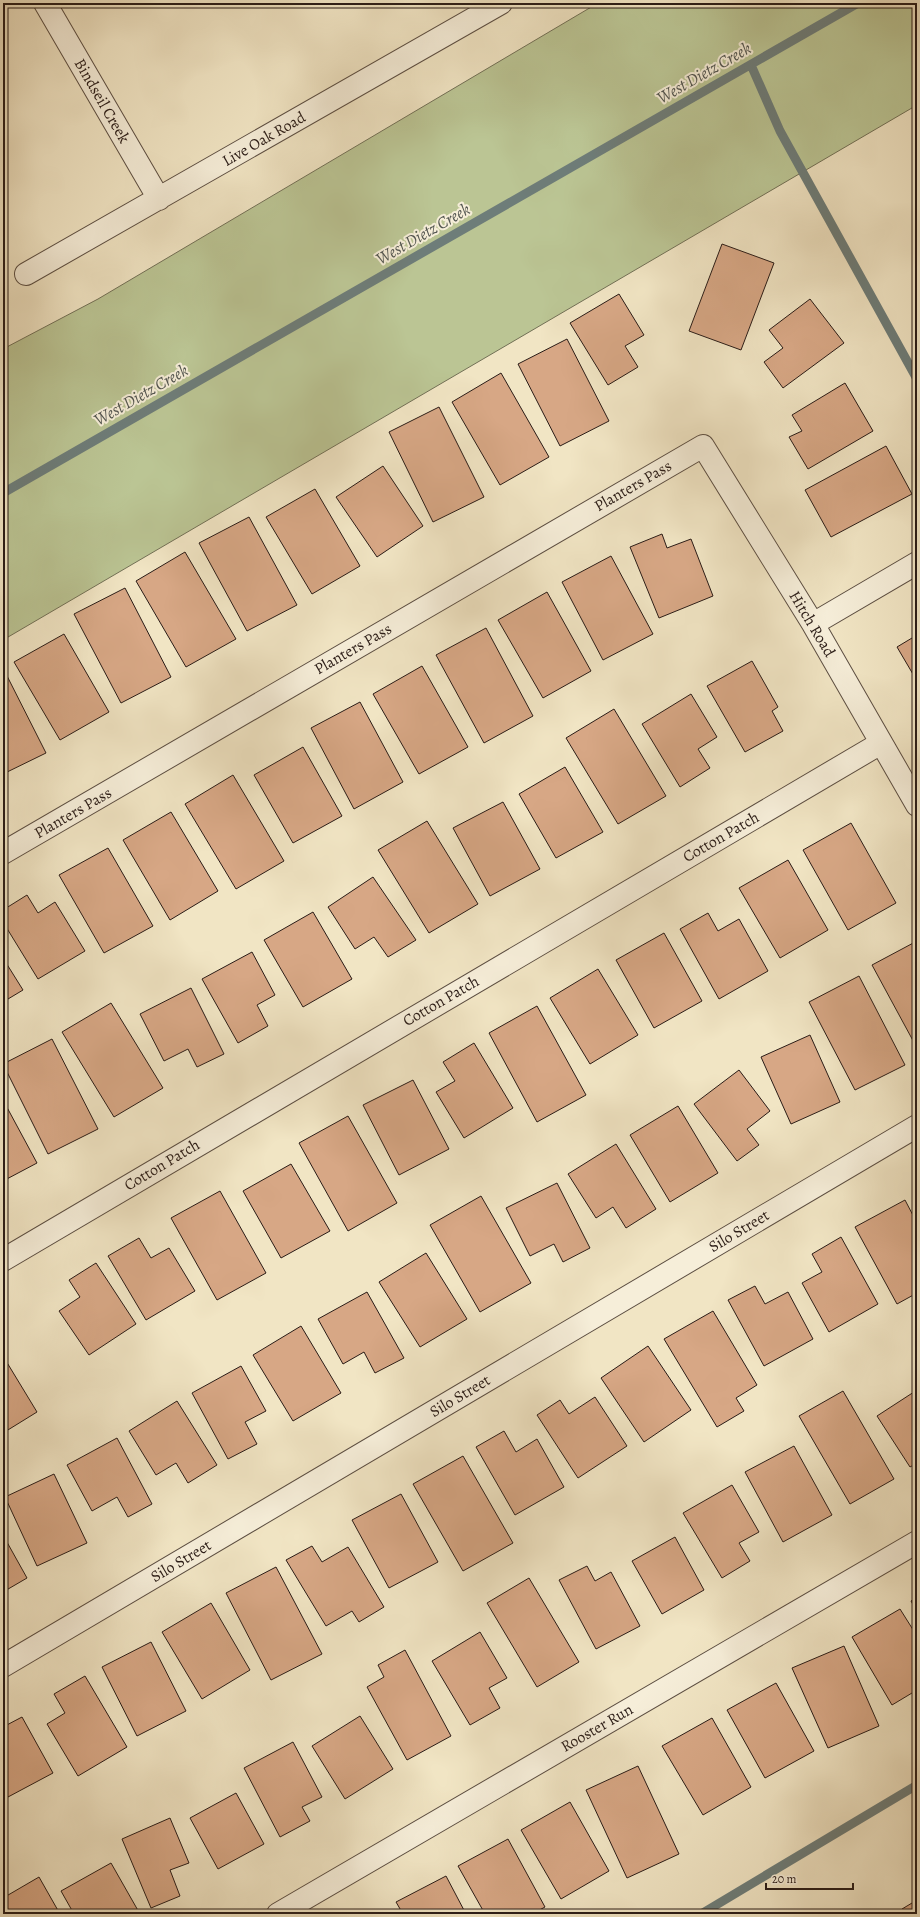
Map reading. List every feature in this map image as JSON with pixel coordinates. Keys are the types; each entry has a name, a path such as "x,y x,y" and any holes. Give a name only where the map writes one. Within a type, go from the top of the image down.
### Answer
{"street":[{"name":"Bindseil Creek","path":"45,3 159,199"},
{"name":"Live Oak Road","path":"26,274 501,3"},
{"name":"Hitch Road","path":"703,446 813,624 917,805"},
{"name":"Planters Pass","path":"3,853 703,446"},
{"path":"813,624 917,563"},
{"name":"Cotton Patch","path":"3,1260 881,743"},
{"name":"Silo Street","path":"3,1666 917,1126"},
{"name":"Rooster Run","path":"278,1914 917,1542"}],"green space":[{"path":"598,3 917,3 917,105 3,640 3,349 98,299"}],"building":[{"path":"722,244 774,263 741,350 689,331"},
{"path":"619,294 644,335 625,346 638,367 608,385 570,323"},
{"path":"810,299 844,343 783,388 764,362 783,348 769,330"},
{"path":"567,339 609,421 560,446 518,364"},
{"path":"501,373 549,457 500,485 452,402"},
{"path":"845,383 873,431 808,469 789,437 802,431 792,415"},
{"path":"439,407 484,497 433,522 389,432"},
{"path":"886,446 912,494 831,537 805,490"},
{"path":"383,466 423,526 377,557 336,497"},
{"path":"315,489 360,566 312,594 266,517"},
{"path":"249,517 297,605 247,631 199,543"},
{"path":"662,534 667,548 691,539 713,596 659,618 630,547"},
{"path":"185,552 236,639 186,667 136,581"},
{"path":"611,556 653,634 603,660 562,582"},
{"path":"125,588 171,677 121,703 74,614"},
{"path":"547,592 591,671 543,698 498,620"},
{"path":"486,628 533,716 484,743 436,655"},
{"path":"64,634 109,712 60,740 14,662"},
{"path":"917,635 917,681 897,647"},
{"path":"752,661 778,707 772,711 783,731 745,752 707,686"},
{"path":"422,666 468,747 419,774 373,694"},
{"path":"3,668 46,753 3,774"},
{"path":"691,694 717,737 698,749 710,768 680,787 642,724"},
{"path":"360,702 403,782 354,809 311,728"},
{"path":"614,709 666,796 618,824 566,738"},
{"path":"303,747 342,816 293,843 254,775"},
{"path":"565,767 603,832 556,858 519,794"},
{"path":"233,775 284,861 236,889 185,804"},
{"path":"503,802 540,869 490,896 453,828"},
{"path":"171,812 218,891 170,920 123,840"},
{"path":"427,821 478,904 429,933 378,850"},
{"path":"851,823 896,903 848,930 803,850"},
{"path":"108,848 153,926 104,953 59,875"},
{"path":"788,860 828,930 780,958 739,888"},
{"path":"373,877 416,940 388,957 374,937 355,949 328,907"},
{"path":"27,895 38,913 55,902 85,951 38,979 3,922 3,910"},
{"path":"313,912 352,979 303,1007 264,940"},
{"path":"708,913 718,931 739,919 768,971 719,999 680,929"},
{"path":"664,933 702,1001 654,1028 616,960"},
{"path":"917,941 917,1048 872,965"},
{"path":"252,952 275,995 257,1005 268,1026 238,1043 202,979"},
{"path":"3,958 23,990 3,1002"},
{"path":"598,969 638,1035 590,1064 550,998"},
{"path":"859,976 905,1065 855,1090 809,1002"},
{"path":"191,988 224,1054 197,1067 188,1049 164,1061 140,1014"},
{"path":"111,1003 163,1088 114,1117 62,1032"},
{"path":"537,1006 586,1095 537,1122 489,1033"},
{"path":"810,1035 840,1102 791,1124 761,1057"},
{"path":"52,1039 98,1129 48,1154 3,1064"},
{"path":"474,1043 513,1108 464,1138 436,1092 455,1081 443,1062"},
{"path":"739,1070 770,1111 747,1129 759,1145 737,1161 694,1104"},
{"path":"413,1080 449,1149 399,1175 363,1105"},
{"path":"3,1100 37,1163 3,1181"},
{"path":"678,1106 718,1173 670,1202 630,1135"},
{"path":"348,1116 397,1203 348,1231 299,1143"},
{"path":"616,1144 656,1209 626,1228 613,1207 596,1218 568,1174"},
{"path":"291,1164 330,1231 281,1258 243,1191"},
{"path":"557,1183 590,1248 563,1262 554,1244 530,1256 506,1208"},
{"path":"220,1191 266,1273 217,1300 171,1218"},
{"path":"481,1196 531,1283 480,1312 430,1225"},
{"path":"905,1200 917,1223 917,1293 897,1304 855,1227"},
{"path":"841,1237 878,1304 829,1332 802,1283 822,1272 812,1254"},
{"path":"139,1238 151,1258 169,1248 195,1291 146,1320 108,1256"},
{"path":"426,1253 467,1319 420,1347 379,1282"},
{"path":"96,1263 136,1324 89,1355 59,1311 80,1297 69,1280"},
{"path":"755,1286 765,1304 788,1292 813,1339 764,1366 728,1300"},
{"path":"367,1292 404,1358 375,1373 364,1352 343,1364 318,1319"},
{"path":"713,1311 757,1385 736,1398 744,1411 717,1427 664,1339"},
{"path":"301,1326 341,1393 293,1421 253,1355"},
{"path":"648,1346 691,1410 644,1442 601,1378"},
{"path":"3,1356 37,1412 3,1433"},
{"path":"241,1366 266,1411 245,1422 257,1444 228,1459 192,1393"},
{"path":"917,1390 917,1463 910,1467 877,1416"},
{"path":"843,1391 894,1479 850,1504 799,1416"},
{"path":"595,1397 627,1446 578,1478 537,1415 560,1400 569,1414"},
{"path":"177,1401 217,1465 188,1483 176,1463 156,1475 129,1431"},
{"path":"504,1431 516,1452 537,1439 564,1487 515,1515 476,1447"},
{"path":"117,1438 152,1504 128,1517 117,1497 92,1511 67,1465"},
{"path":"794,1446 832,1515 783,1542 745,1472"},
{"path":"463,1456 513,1543 463,1571 413,1484"},
{"path":"54,1474 87,1543 37,1566 5,1497"},
{"path":"732,1485 759,1532 739,1543 750,1561 722,1578 683,1513"},
{"path":"401,1494 438,1562 389,1588 352,1520"},
{"path":"3,1535 27,1578 3,1592"},
{"path":"675,1537 704,1590 662,1614 632,1561"},
{"path":"312,1546 322,1562 348,1547 384,1607 359,1622 352,1611 326,1626 286,1560"},
{"path":"587,1566 595,1581 611,1572 640,1626 596,1649 559,1580"},
{"path":"276,1567 322,1654 271,1680 226,1593"},
{"path":"529,1578 579,1662 537,1687 487,1603"},
{"path":"917,1597 917,1612 911,1601"},
{"path":"211,1603 250,1670 202,1699 162,1632"},
{"path":"900,1609 917,1636 917,1690 892,1705 852,1637"},
{"path":"480,1632 507,1678 489,1688 500,1708 470,1725 432,1661"},
{"path":"151,1642 186,1711 137,1736 102,1667"},
{"path":"844,1646 879,1726 828,1748 792,1668"},
{"path":"405,1650 451,1736 407,1760 367,1687 384,1677 378,1665"},
{"path":"85,1676 127,1747 78,1776 47,1724 65,1713 54,1694"},
{"path":"776,1683 814,1751 765,1778 727,1710"},
{"path":"360,1716 393,1769 345,1799 312,1746"},
{"path":"22,1717 53,1773 8,1797 3,1787 3,1727"},
{"path":"712,1718 751,1787 703,1815 662,1746"},
{"path":"293,1742 322,1797 302,1807 310,1821 280,1837 244,1768"},
{"path":"638,1766 679,1854 627,1878 586,1790"},
{"path":"236,1793 264,1844 218,1869 190,1818"},
{"path":"570,1802 609,1871 561,1899 521,1830"},
{"path":"170,1818 189,1863 170,1870 180,1896 151,1908 122,1839"},
{"path":"508,1839 545,1907 532,1914 485,1914 458,1866"},
{"path":"111,1863 140,1914 74,1914 61,1891"},
{"path":"446,1876 466,1914 403,1914 396,1902"},
{"path":"39,1877 60,1914 3,1914 3,1898"},
{"path":"917,1900 917,1914 904,1914 902,1909"}],"waterway":[{"name":"West Dietz Creek","path":"3,493 858,3"},
{"path":"751,65 780,131 917,379"},
{"path":"701,1914 917,1785"}]}
